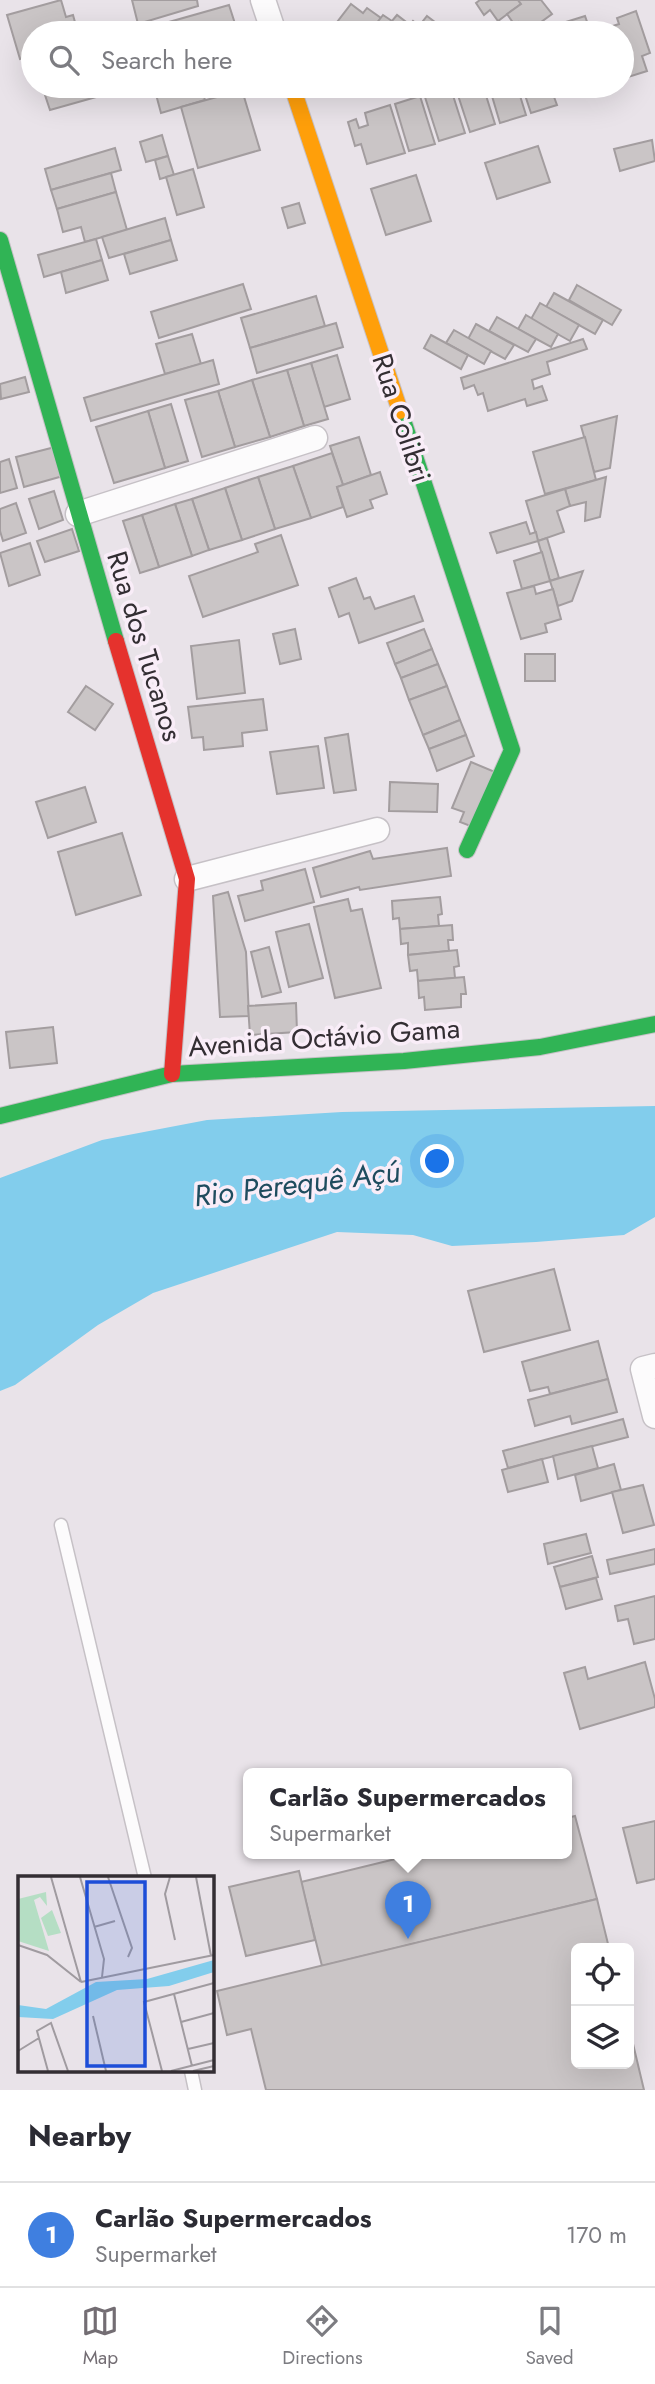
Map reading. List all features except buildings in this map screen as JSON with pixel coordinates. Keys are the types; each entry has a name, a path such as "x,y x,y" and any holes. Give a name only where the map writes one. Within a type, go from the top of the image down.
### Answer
{"street":[{"path":"263,0 270,21"},
{"name":"Rua Colibri","path":"296,98 512,750 467,850"},
{"name":"Rua dos Tucanos","path":"0,240 187,879 172,1074"},
{"path":"78,514 315,438"},
{"path":"187,879 377,830"},
{"name":"Avenida Octávio Gama","path":"0,1116 172,1074 404,1061 540,1047 655,1024"},
{"path":"649,1367 655,1416"}],"lane":[{"path":"61,1525 145,1876"},
{"path":"191,2072 195,2090"}],"water":[{"name":"Rio Perequê Açú","path":"655,1106 655,1217 624,1235 452,1246 413,1235 337,1232 153,1293 98,1325 15,1385 0,1391 0,1178 102,1140 207,1120 342,1112"}],"traffic: fast":[{"path":"0,240 116,641"},
{"path":"400,411 512,750 467,850"},
{"path":"0,1116 172,1074 404,1061 540,1047 655,1024"}],"traffic: slow":[{"path":"296,98 400,411"}],"traffic: jam":[{"path":"116,641 187,879 172,1074"}],"place":[{"name":"Carlão Supermercados","path":"408,1939"}]}
